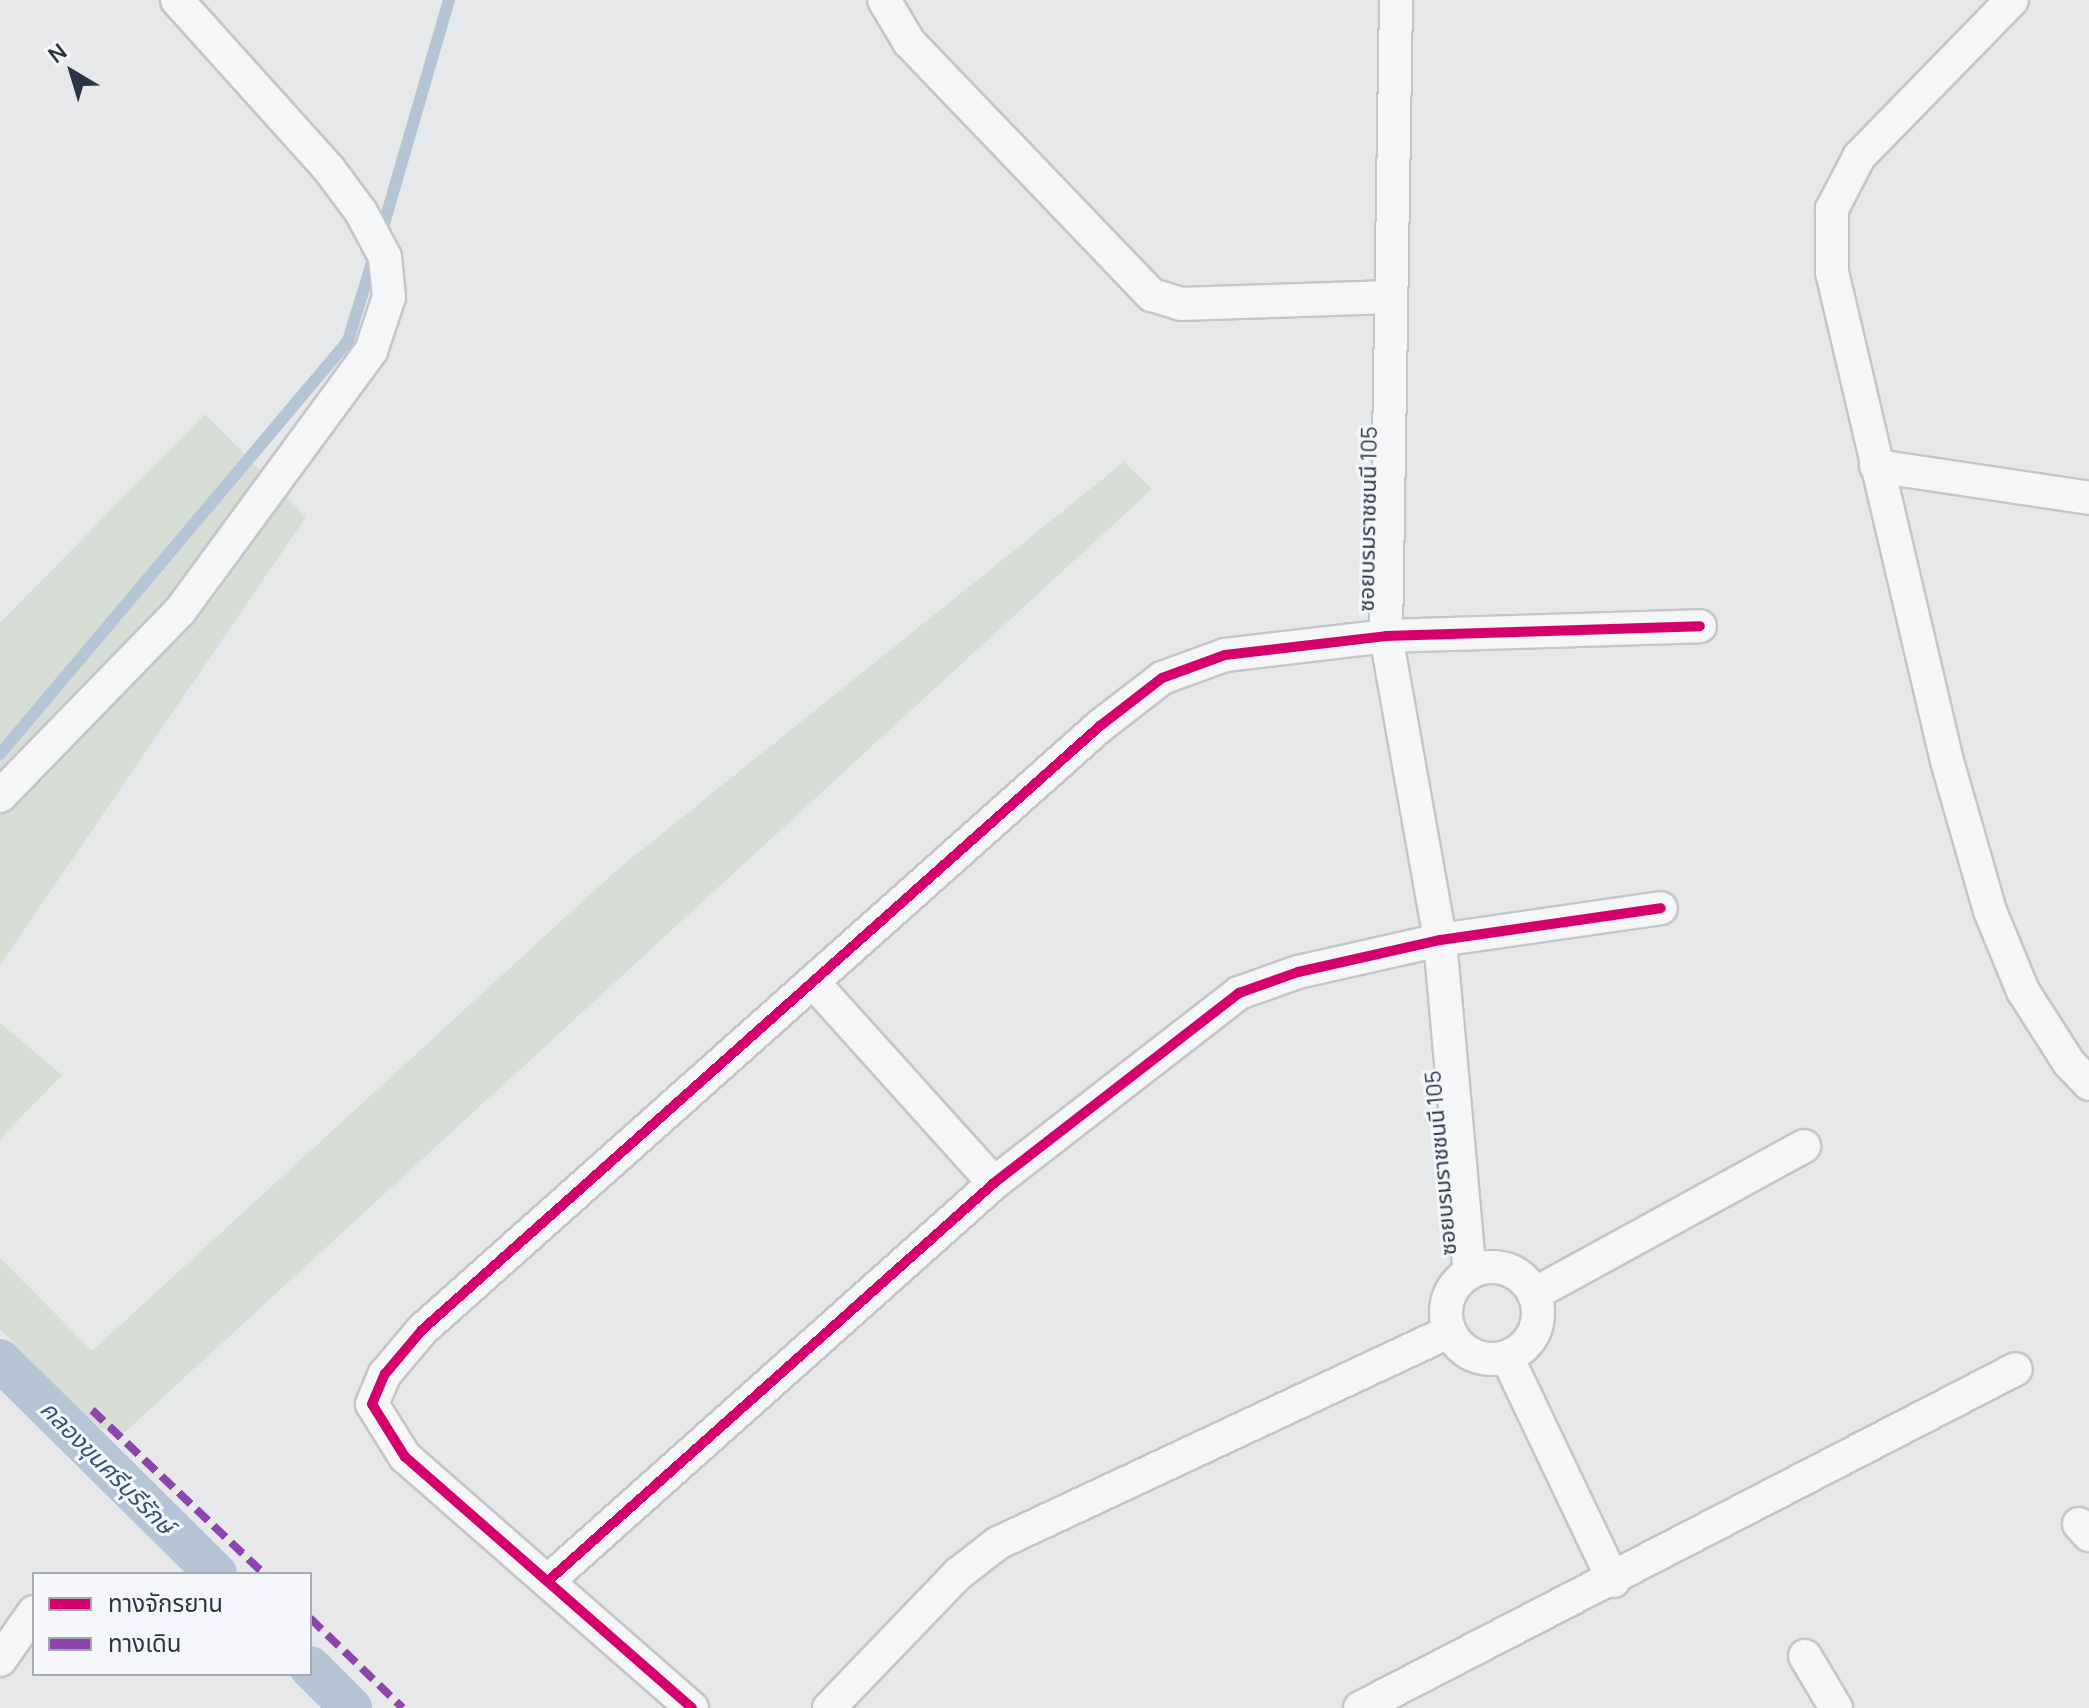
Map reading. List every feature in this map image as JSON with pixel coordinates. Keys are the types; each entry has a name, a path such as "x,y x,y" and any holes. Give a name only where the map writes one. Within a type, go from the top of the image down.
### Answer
{"street":[{"path":"0,796 180,611 291,466 371,351 389,297 385,257 369,227 329,169 177,0"},
{"path":"884,0 909,42 1152,295 1181,304 1391,297"},
{"name":"ซอยบรมราชชนนี 105","path":"1396,0 1386,636 1440,940 1470,1273"},
{"path":"2012,0 1859,157 1832,209 1832,272 1947,761 1990,911 2023,991 2069,1063 2089,1084"},
{"path":"1876,466 2089,498"},
{"path":"692,1708 405,1457 372,1404 385,1374 422,1330 1100,726 1162,678 1225,655 1386,636 1700,626"},
{"path":"548,1581 994,1183 1239,993 1298,972 1440,940 1661,908"},
{"path":"813,982 994,1183"},
{"path":"829,1708 958,1574 998,1543 1450,1331 1467,1352 1480,1358 1507,1357 1521,1349 1537,1324 1534,1294 1804,1146"},
{"name":"ซอยบรมราชชนนี 105","path":"1450,1331 1448,1298 1470,1273 1499,1267 1526,1281 1534,1294"},
{"path":"1507,1357 1614,1581"},
{"path":"1360,1708 1614,1581 2016,1369"},
{"path":"0,1660 32,1615"},
{"path":"1805,1656 1836,1708"}],"shaded area":[{"path":"205,414 306,517 0,965 0,623"},
{"path":"1124,462 1152,489 124,1433 95,1427 0,1329 0,1258 92,1351 618,869"},
{"path":"0,1023 62,1075 0,1139"}],"waterway":[{"path":"381,234 449,0"},
{"path":"0,754 348,341 374,256"},
{"name":"คลองขุนศรีบุรีรักษ์","path":"0,1360 214,1572"},
{"name":"คลองขุนศรีบุรีรักษ์","path":"312,1669 351,1708"}],"marked path":[{"path":"92,1410 262,1572"},
{"path":"312,1620 403,1708"}],"cycle path":[{"path":"692,1708 405,1457 372,1404 385,1374 422,1330 1100,726 1162,678 1225,655 1386,636 1700,626"},
{"path":"548,1581 994,1183 1239,993 1298,972 1440,940 1661,908"}]}
